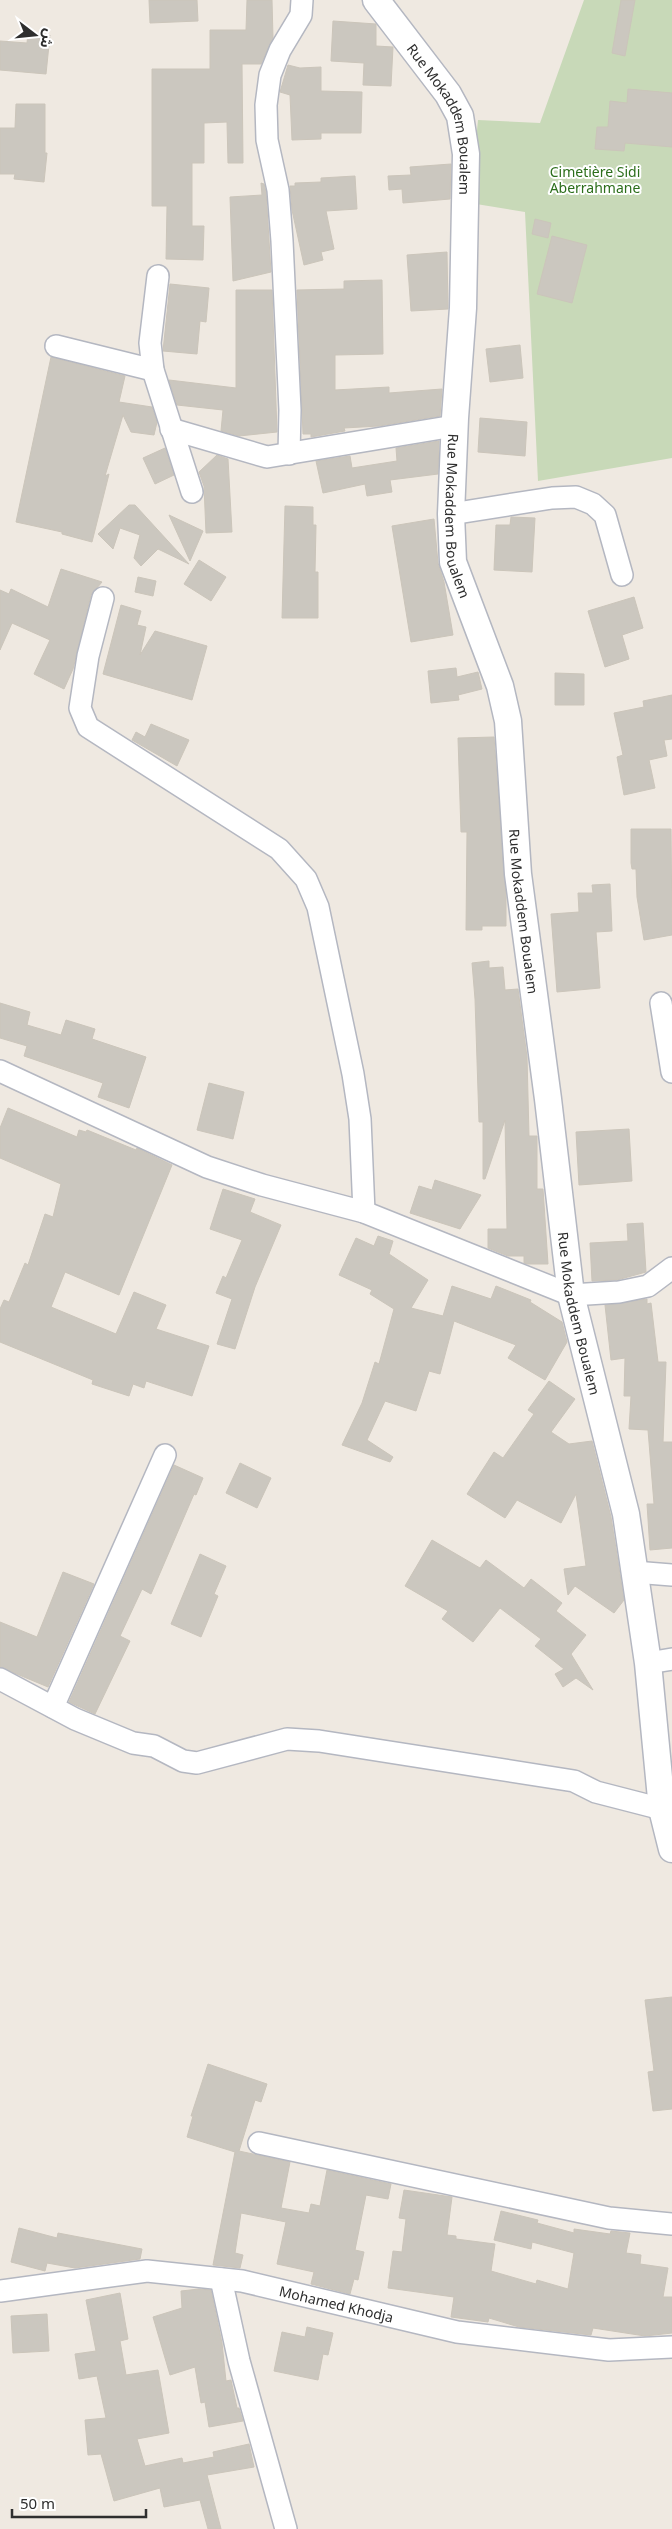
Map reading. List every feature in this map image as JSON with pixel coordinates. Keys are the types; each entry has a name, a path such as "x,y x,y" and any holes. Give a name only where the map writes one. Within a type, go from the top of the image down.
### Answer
{"street":[{"path":"289,454 290,410 282,241 278,190 267,140 266,105 270,75 280,50 301,15 302,0"},
{"name":"Rue Mokaddem Boualem","path":"376,0 448,94 460,116 466,154 466,211 463,308 454,426 451,514 453,562 500,686 508,721 518,874 552,1129 571,1295 626,1514 634,1572 660,1661 662,1809 672,1849"},
{"path":"158,276 150,343 153,370 192,492"},
{"path":"56,346 153,370"},
{"path":"171,429 267,457 454,426"},
{"path":"451,514 552,498 576,497 593,504 606,515 622,575"},
{"path":"103,598 88,656 80,708 88,726 279,849 306,879 318,907 353,1074 360,1119 364,1212"},
{"path":"661,1003 672,1072"},
{"path":"0,1071 207,1167 262,1185 364,1212 571,1295 619,1292 648,1286 672,1268"},
{"path":"53,1707 165,1455"},
{"path":"634,1572 672,1575"},
{"path":"0,1679 53,1707 133,1743 154,1746 183,1761 197,1763 287,1738 319,1741 574,1781 596,1792 662,1809"},
{"path":"259,2143 609,2218 672,2224"},
{"name":"Mohamed Khodja","path":"0,2290 147,2271 242,2281 457,2332 609,2350 672,2347"},
{"path":"221,2279 239,2361 286,2529"}],"green space":[{"name":"Cimetière Sidi Aberrahmane","path":"584,0 672,0 672,458 538,481 525,212 470,203 478,120 540,123"}],"building":[{"path":"149,0 197,0 198,21 150,23"},
{"path":"247,0 272,0 273,38 261,64 242,64 243,163 228,163 227,122 204,123 204,163 192,163 192,226 204,226 203,260 166,259 167,206 152,206 152,69 210,69 210,30 246,30"},
{"path":"621,0 635,0 625,56 612,53"},
{"path":"333,21 376,24 376,46 393,47 391,86 363,85 364,63 331,61"},
{"path":"28,33 50,35 46,74 0,70 0,41 27,43"},
{"path":"288,65 300,68 321,67 321,91 362,92 361,133 321,133 321,139 292,140 290,95 280,92"},
{"path":"628,89 672,93 672,147 625,143 624,151 595,149 597,127 608,127 610,101 627,103"},
{"path":"16,104 45,104 45,153 47,153 44,182 14,179 15,174 0,174 0,128 15,128"},
{"path":"451,164 450,199 403,203 402,189 389,190 388,176 411,175 410,167"},
{"path":"355,176 357,209 326,211 334,249 321,252 323,260 304,265 292,210 290,186 295,186 295,183 321,182 321,178"},
{"path":"261,183 264,184 266,192 271,272 233,281 230,197 262,195"},
{"path":"535,219 551,223 548,238 532,234"},
{"path":"552,236 587,245 572,303 537,294"},
{"path":"447,252 448,309 411,311 407,255"},
{"path":"382,280 383,354 335,355 335,390 389,387 389,393 442,389 440,416 379,426 344,428 345,431 311,437 311,434 303,434 297,290 344,289 344,281"},
{"path":"170,284 209,288 206,322 200,321 197,354 163,351"},
{"path":"236,290 272,290 277,432 239,436 221,431 223,410 177,405 169,380 236,388"},
{"path":"520,345 523,378 490,382 486,349"},
{"path":"51,357 125,376 119,402 152,407 157,422 154,435 131,432 123,415 105,476 109,474 92,542 62,534 62,532 16,522"},
{"path":"480,418 527,422 525,456 478,452"},
{"path":"439,441 438,474 390,480 392,492 367,496 365,484 323,493 316,461 350,456 352,468 397,461 396,448"},
{"path":"165,448 174,475 155,484 143,458"},
{"path":"217,455 228,459 232,532 206,533 204,486 199,472"},
{"path":"129,505 135,505 189,564 158,549 141,566 134,558 140,535 120,528 113,549 98,534"},
{"path":"285,506 313,507 313,525 316,525 315,572 318,572 318,618 282,618"},
{"path":"169,515 203,531 190,561"},
{"path":"511,517 535,518 532,572 494,570 496,525 510,525"},
{"path":"434,519 438,563 444,582 453,635 411,642 392,526"},
{"path":"199,560 226,577 211,601 184,584"},
{"path":"61,569 102,582 91,595 73,669 64,689 34,674 50,640 12,623 0,650 0,590 9,594 11,589 48,607"},
{"path":"138,577 156,581 153,596 135,592"},
{"path":"634,597 643,628 622,635 629,659 605,667 588,611"},
{"path":"121,605 141,611 137,625 146,627 140,655 155,631 207,646 192,700 103,674"},
{"path":"456,668 457,677 478,672 482,689 458,695 459,700 431,703 428,671"},
{"path":"555,673 584,674 584,705 555,705"},
{"path":"672,695 672,739 664,740 667,756 649,760 655,788 624,795 617,757 623,755 614,713 644,707 643,701"},
{"path":"151,724 189,740 177,766 132,740 136,732 145,737"},
{"path":"494,737 506,897 506,926 482,926 482,930 466,930 467,832 461,832 458,738"},
{"path":"631,829 671,829 672,935 644,940 637,897 636,869 632,869 631,863"},
{"path":"610,884 612,931 596,932 600,988 557,992 551,914 579,912 578,893 593,893 592,885"},
{"path":"489,961 489,968 503,967 505,990 518,989 527,1057 529,1136 537,1136 537,1189 543,1189 548,1264 524,1263 524,1256 508,1256 488,1248 488,1229 507,1229 505,1120 485,1179 483,1179 483,1122 479,1122 472,963"},
{"path":"0,1003 30,1012 27,1025 61,1035 66,1020 95,1029 92,1039 146,1057 129,1108 98,1097 103,1083 24,1056 27,1046 0,1038"},
{"path":"209,1083 244,1092 233,1139 197,1130"},
{"path":"8,1108 77,1137 79,1130 86,1132 87,1130 136,1150 137,1148 172,1165 119,1295 65,1272 51,1307 116,1334 134,1292 166,1305 156,1329 209,1346 192,1396 146,1381 144,1388 133,1384 129,1396 92,1384 93,1380 0,1342 0,1309 4,1300 9,1302 25,1263 28,1265 45,1214 53,1217 61,1184 0,1158 0,1128"},
{"path":"629,1129 632,1181 579,1185 576,1132"},
{"path":"435,1180 481,1195 460,1229 410,1213 419,1186 432,1190"},
{"path":"223,1189 255,1199 250,1212 281,1225 255,1287 235,1349 217,1344 232,1299 216,1293 223,1276 226,1278 242,1240 210,1229"},
{"path":"643,1223 646,1272 617,1280 592,1281 590,1243 628,1241 627,1224"},
{"path":"378,1236 393,1241 389,1254 428,1280 411,1308 443,1316 452,1286 491,1299 496,1286 531,1300 530,1302 562,1322 567,1342 545,1380 508,1358 516,1345 454,1321 440,1374 429,1371 416,1411 385,1401 367,1440 393,1457 390,1462 342,1445 362,1403 375,1362 379,1364 394,1309 370,1294 372,1290 339,1275 356,1238 374,1246"},
{"path":"647,1299 647,1304 651,1303 658,1362 666,1362 663,1442 672,1442 672,1548 650,1550 647,1504 654,1504 648,1430 629,1429 631,1396 624,1396 625,1358 611,1360 605,1305"},
{"path":"549,1381 575,1399 551,1432 569,1444 592,1441 611,1517 624,1600 614,1613 575,1586 568,1595 564,1569 586,1566 576,1494 561,1523 517,1500 505,1518 467,1494 494,1452 503,1458 534,1414 528,1410"},
{"path":"240,1463 271,1478 257,1508 226,1493"},
{"path":"174,1465 203,1478 196,1495 194,1494 151,1594 142,1589 120,1636 130,1641 95,1714 69,1702"},
{"path":"432,1540 480,1568 486,1560 524,1588 531,1579 562,1603 556,1611 586,1635 571,1654 593,1690 576,1678 563,1687 555,1674 564,1669 535,1646 541,1639 500,1608 473,1642 442,1619 448,1611 405,1586"},
{"path":"200,1554 226,1566 214,1594 218,1596 201,1637 171,1624"},
{"path":"63,1572 94,1584 48,1687 0,1667 0,1622 37,1637"},
{"path":"672,1997 672,2109 653,2111 648,2072 654,2071 645,2000"},
{"path":"208,2064 267,2084 261,2102 255,2100 239,2151 290,2162 281,2208 309,2213 311,2204 320,2206 327,2170 391,2184 388,2199 366,2195 355,2250 364,2252 358,2280 354,2279 350,2294 311,2284 314,2272 277,2264 286,2222 241,2213 235,2253 243,2255 240,2268 213,2265 235,2152 187,2137 193,2116 191,2116"},
{"path":"404,2190 452,2197 447,2235 456,2236 456,2239 495,2244 491,2271 536,2284 537,2280 568,2289 574,2253 532,2242 531,2249 494,2240 501,2211 538,2220 537,2223 574,2233 574,2229 610,2234 611,2231 630,2233 626,2253 641,2255 640,2264 668,2268 663,2297 672,2297 672,2333 645,2336 593,2328 591,2335 519,2327 489,2318 488,2322 451,2317 454,2297 388,2288 393,2251 402,2252 406,2219 399,2218"},
{"path":"19,2228 57,2238 58,2233 142,2249 140,2259 75,2268 47,2263 45,2271 11,2262"},
{"path":"211,2290 222,2343 226,2381 231,2380 237,2408 239,2408 243,2421 209,2427 205,2402 201,2403 195,2367 170,2375 153,2317 182,2308 181,2291"},
{"path":"120,2293 128,2339 120,2341 126,2375 158,2370 169,2433 137,2439 145,2466 182,2458 183,2463 214,2457 213,2452 249,2444 254,2467 207,2475 221,2529 208,2529 200,2500 164,2507 160,2488 114,2501 101,2454 88,2455 85,2420 106,2418 97,2376 79,2379 75,2354 96,2351 86,2300"},
{"path":"47,2314 49,2351 13,2353 11,2316"},
{"path":"307,2327 333,2333 328,2355 323,2354 318,2380 274,2371 282,2332 305,2337"}]}
